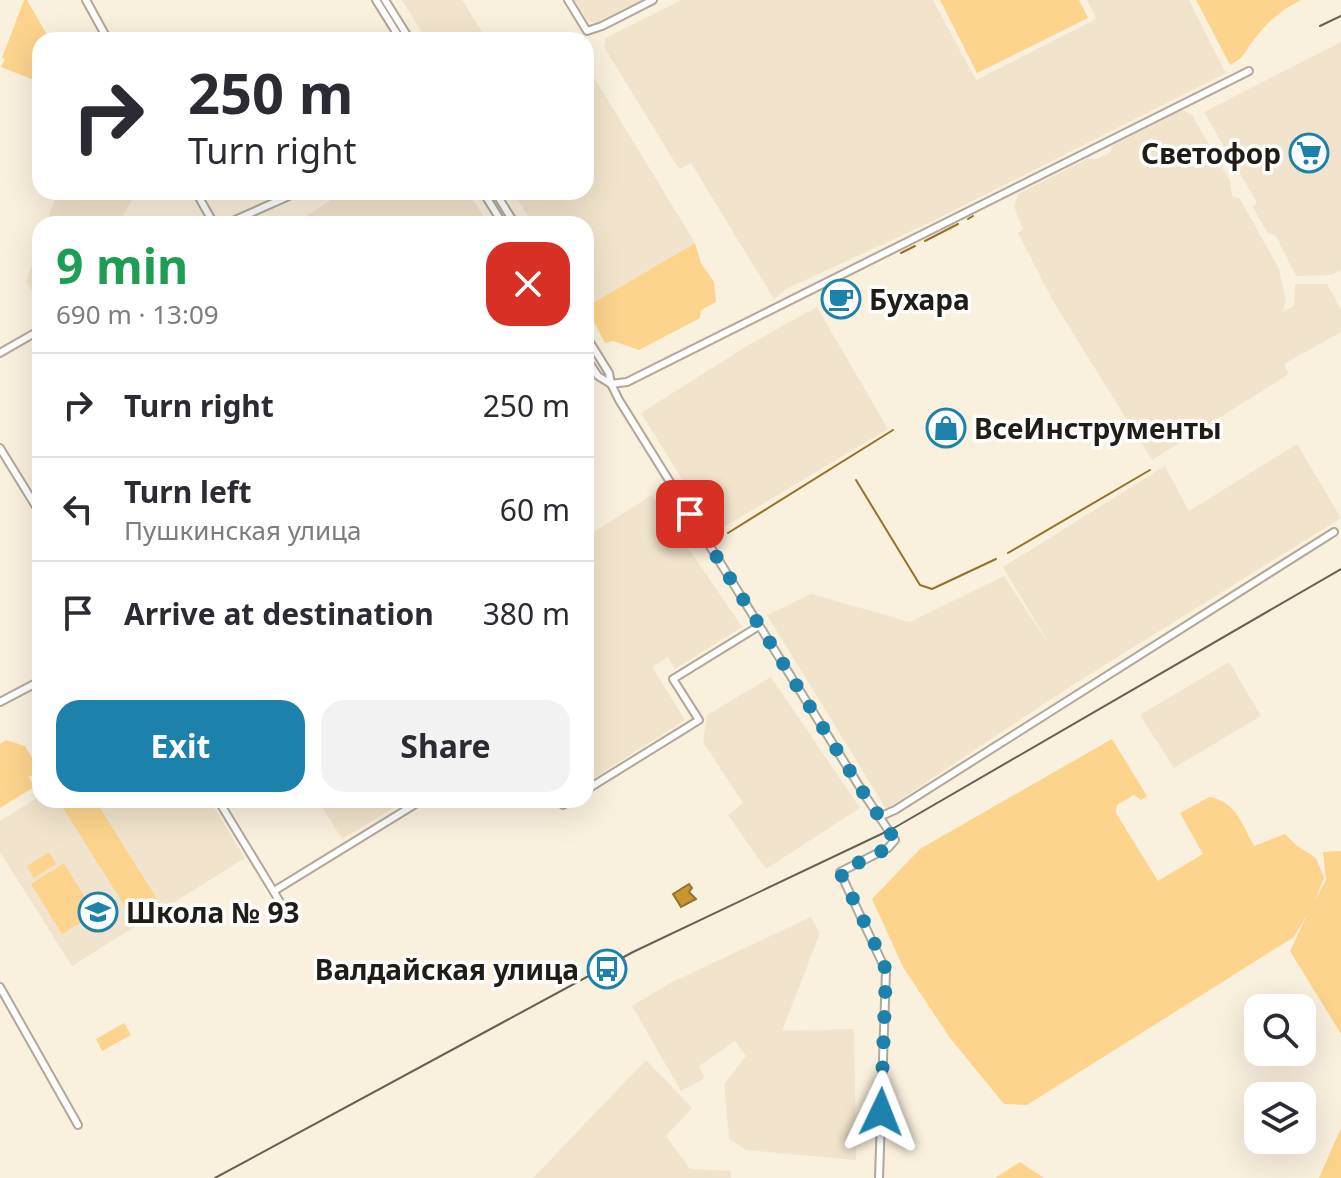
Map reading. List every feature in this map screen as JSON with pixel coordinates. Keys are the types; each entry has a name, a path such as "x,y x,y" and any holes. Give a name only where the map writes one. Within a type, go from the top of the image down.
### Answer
{"street":[{"path":"86,0 104,32"},
{"path":"376,0 396,32"},
{"path":"385,0 405,32"},
{"path":"568,0 587,31 653,0"},
{"path":"594,370 611,384 627,382 1249,71"},
{"path":"244,216 280,200"},
{"path":"0,353 32,335"},
{"path":"594,349 609,373 611,384 759,626 895,840 888,848 840,872 886,971 879,1178"},
{"path":"0,448 32,500"},
{"path":"879,817 1334,532"},
{"path":"594,785 699,720 673,679 759,626"},
{"path":"0,702 32,685"},
{"path":"223,808 280,902"},
{"path":"274,891 409,808"},
{"path":"0,987 78,1125"}],"shaded area":[{"path":"24,0 27,0 45,32 32,32 32,79 1,67 5,59 2,58"},
{"path":"402,0 462,0 482,32 422,32"},
{"path":"574,0 643,0 597,23 588,21"},
{"path":"681,0 933,0 976,80 1096,19 1087,0 1189,0 1226,73 931,222 786,289 774,299 691,163 679,169 604,47 606,38"},
{"path":"940,0 1079,0 1088,18 977,73"},
{"path":"1196,0 1301,0 1271,20 1243,56 1230,65"},
{"path":"1341,42 1341,270 1332,275 1296,276 1276,236 1267,232 1253,207 1257,203 1204,112"},
{"path":"594,78 695,243 594,302 594,216 528,216 518,200 594,200"},
{"path":"1182,110 1192,115 1230,181 1232,196 1240,199 1279,269 1286,301 1282,312 1294,306 1295,284 1327,284 1341,309 1341,332 1284,364 1289,374 1152,460 1053,301 1018,233 1023,229 1014,207 1018,194 1087,159 1097,159 1110,153 1112,146"},
{"path":"54,200 132,200 123,216 49,216"},
{"path":"331,200 473,200 483,216 306,216"},
{"path":"695,243 701,263 714,282 716,302 701,310 700,318 639,350 613,341 605,343 594,322 594,302"},
{"path":"32,264 32,291 26,282"},
{"path":"817,307 888,429 719,530 709,517 709,511 687,487 641,413 750,344"},
{"path":"1297,444 1341,518 1074,684 886,809 767,615 811,594 910,622 1004,576 1053,651 1003,567 1165,466 1189,511"},
{"path":"652,495 742,627 675,669 668,657 652,667 685,720 594,778 594,532"},
{"path":"1229,662 1261,716 1174,768 1140,715"},
{"path":"771,677 860,808 766,869 728,815 743,803 703,742 707,715"},
{"path":"1112,739 1147,796 1141,800 1134,795 1117,805 1116,813 1158,881 1203,854 1180,813 1210,797 1232,809 1254,846 1285,834 1316,858 1324,878 1315,900 1326,880 1323,852 1341,851 1341,1034 1290,951 1308,913 1294,937 1027,1105 1004,1104 950,1038 903,967 872,899 920,849"},
{"path":"6,740 25,746 32,758 32,775 29,777 32,788 0,808 0,744"},
{"name":"Школа № 93","path":"32,801 32,808 214,808 245,858 72,966 0,852 0,821"},
{"path":"63,808 100,808 157,899 131,916"},
{"path":"323,808 394,808 342,839"},
{"path":"49,852 56,864 34,878 27,866"},
{"path":"64,863 95,914 62,934 31,884"},
{"path":"689,884 692,888 689,892 696,899 681,907 673,894"},
{"path":"811,917 820,933 782,1031 854,1029 856,1160 746,1150 729,1139 724,1084 746,1056 735,1041 699,1066 705,1078 681,1091 632,1006 670,983"},
{"path":"124,1023 131,1035 102,1051 96,1039"},
{"path":"646,1060 692,1108 666,1136 690,1169 731,1171 731,1178 533,1178"},
{"path":"1341,1128 1341,1178 1319,1178"},
{"path":"1020,1162 1044,1178 995,1178"}],"waterway":[{"path":"968,219 973,216"},
{"path":"925,241 958,224"},
{"path":"901,253 915,246"},
{"path":"728,533 893,430"},
{"path":"1008,553 1150,470"},
{"path":"856,480 920,585 932,589 996,559"}],"tram line":[{"path":"1320,26 1341,16"},
{"path":"215,1178 633,952 894,828 1341,569"}],"place":[{"name":"Светофор","path":"1309,153"},
{"name":"Бухара","path":"841,299"},
{"name":"ВсеИнструменты","path":"946,428"},
{"name":"Школа № 93","path":"98,912"},
{"name":"Валдайская улица","path":"607,969"}],"route":[{"path":"690,514 895,840 888,848 840,872 886,971 881,1112"}]}
